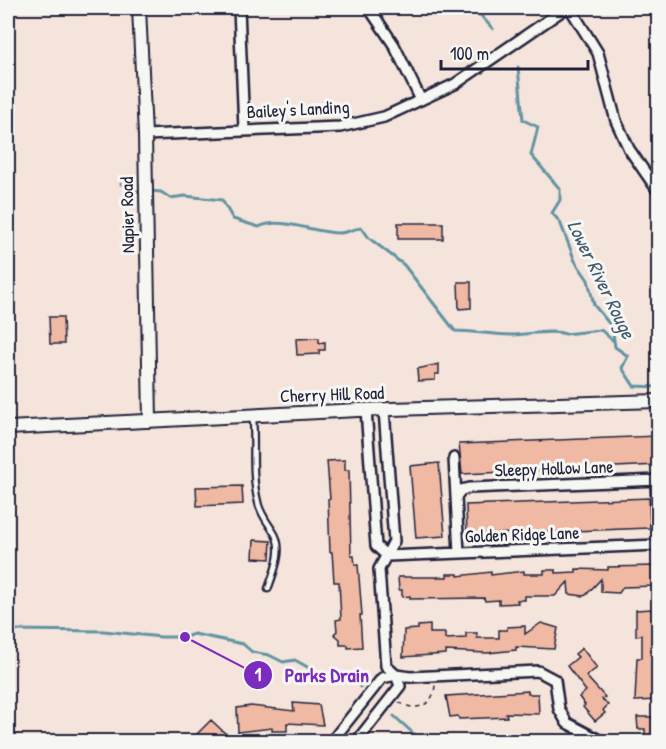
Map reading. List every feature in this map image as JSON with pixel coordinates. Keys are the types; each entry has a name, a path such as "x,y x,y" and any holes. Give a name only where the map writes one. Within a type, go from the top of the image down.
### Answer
{"street":[{"name":"Napier Road","path":"139,8 145,135 150,421"},
{"path":"239,8 243,129"},
{"path":"369,8 394,45 421,100"},
{"name":"Bailey's Landing","path":"145,135 243,129 340,127 384,117 455,84 566,8"},
{"path":"570,8 598,53 616,122 629,149 658,191"},
{"name":"Cherry Hill Road","path":"8,428 366,410 658,401"},
{"path":"366,410 376,546 387,556"},
{"path":"356,741 400,686 396,675 386,666 379,569 394,541 384,410"},
{"path":"454,458 459,553"},
{"name":"Sleepy Hollow Lane","path":"456,497 461,490 470,488 657,480 658,531"},
{"path":"372,490 390,489"},
{"name":"Golden Ridge Lane","path":"387,556 658,545"},
{"path":"331,741 382,678 396,675 410,677 543,672 555,680 559,709 567,723 603,741"}],"lane":[{"path":"253,415 254,475 258,504 266,522 275,533 279,554 268,590"}],"path":[{"path":"396,699 412,708 423,706 433,697 436,681"}],"building":[{"path":"398,223 443,223 443,239 398,239"},
{"path":"458,282 471,282 471,308 459,309"},
{"path":"49,317 63,317 64,344 50,344"},
{"path":"319,338 319,343 325,342 325,350 319,350 319,354 297,355 296,339"},
{"path":"439,364 439,374 435,374 435,380 418,381 417,369"},
{"path":"658,436 658,465 462,474 459,444"},
{"path":"345,460 345,470 349,470 351,556 354,556 355,565 358,565 362,615 360,615 362,647 348,648 348,645 340,645 340,639 334,634 337,631 336,620 341,619 339,582 334,582 332,552 330,552 327,461"},
{"path":"439,463 445,536 416,538 410,466"},
{"path":"242,486 243,504 197,506 196,487"},
{"path":"649,498 650,528 467,535 466,505"},
{"path":"254,540 271,541 270,559 253,558"},
{"path":"654,566 655,586 623,587 619,593 601,592 601,579 583,596 569,594 568,582 555,596 525,596 525,600 517,600 518,603 499,604 499,600 485,601 484,598 410,599 410,596 402,597 398,577 447,577 447,574 458,574 458,576 491,572 491,575 524,571 524,574 544,574 544,570 556,570 556,573 576,572 576,569 608,570 608,567"},
{"path":"652,609 653,620 656,620 658,669 655,669 658,700 635,701 637,658 642,658 642,635 636,636 636,610"},
{"path":"541,623 558,628 554,649 516,647 516,650 487,653 446,651 446,654 403,657 404,630 418,629 418,626 430,625 430,633 445,633 445,639 466,638 466,633 477,633 477,638 499,638 499,630 507,630 507,627 525,626 525,634"},
{"path":"582,648 597,668 586,676 605,697 602,699 608,705 603,710 605,713 595,721 583,707 585,705 579,697 586,691 567,666 578,657 575,654"},
{"path":"528,691 528,694 538,694 539,714 506,713 507,717 459,719 458,716 450,717 446,696"},
{"path":"293,703 319,705 323,725 287,723 287,731 272,731 272,728 238,732 237,708 251,706 294,711"},
{"path":"637,717 658,717 658,736 645,737 645,729 638,729"},
{"path":"211,720 227,735 221,741 190,741"}],"waterway":[{"name":"Lower River Rouge","path":"474,8 493,29"},
{"name":"Lower River Rouge","path":"518,67 523,120 538,127 531,155 560,189 560,200 552,213 560,222 575,261 588,280 594,305 612,327 615,347 628,356 622,368 634,386 658,387"},
{"path":"121,184 137,191"},
{"path":"150,191 161,192 170,198 185,196 222,200 233,219 259,227 277,223 339,233 362,228 369,238 404,265 455,331 511,335 547,332 565,334 601,330 612,340"},
{"path":"8,630 104,631 161,637 185,637 194,634 243,644 252,652 269,655 283,662 295,660 318,673 356,680 360,687"},
{"path":"394,716 423,742"}],"place":[{"name":"Parks Drain","path":"185,637"}]}
